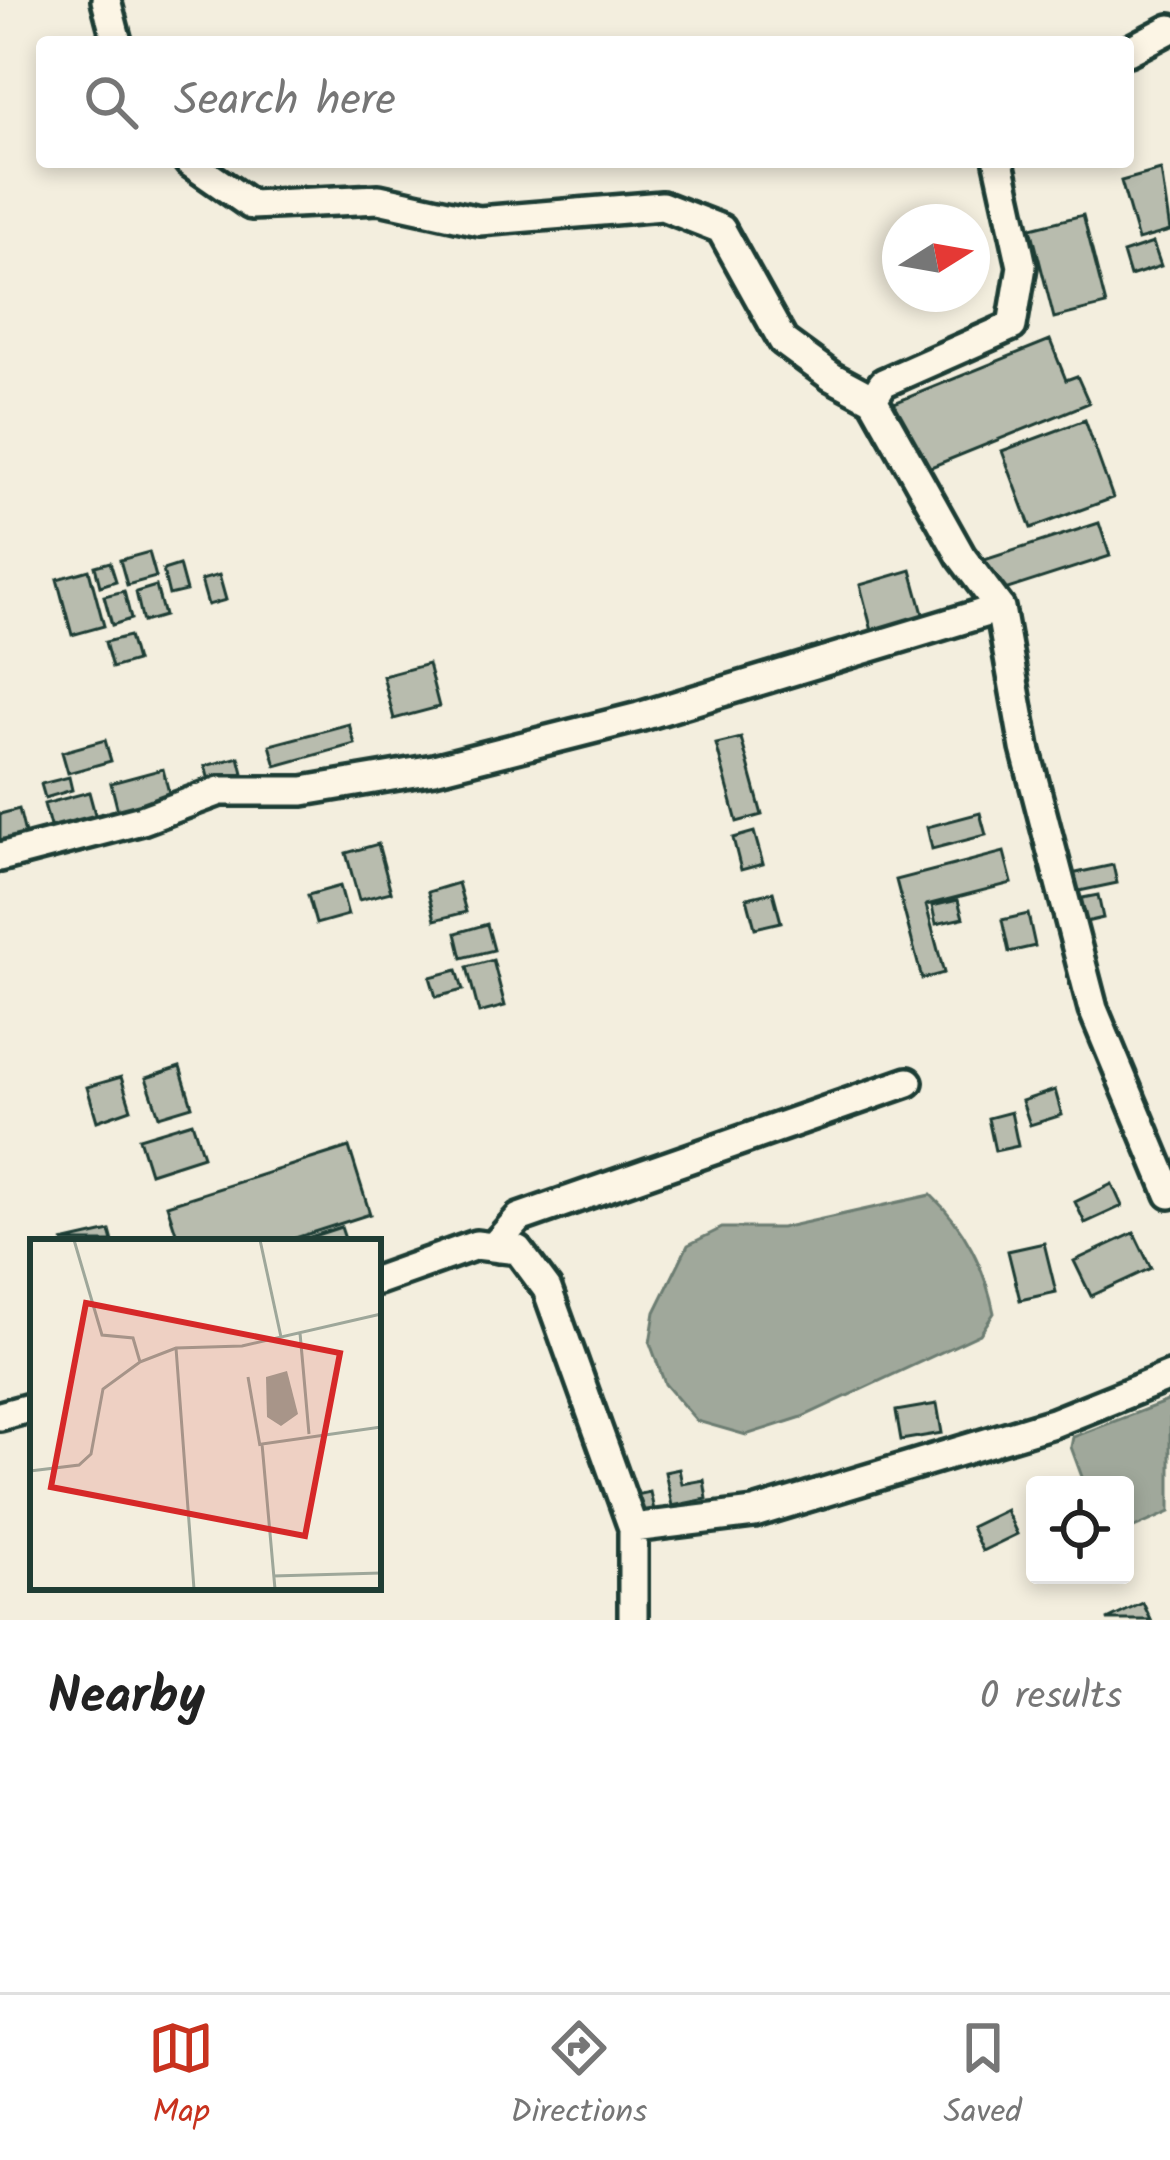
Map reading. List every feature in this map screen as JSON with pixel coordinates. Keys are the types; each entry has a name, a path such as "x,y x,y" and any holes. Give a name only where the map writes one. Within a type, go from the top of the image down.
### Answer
{"street":[{"path":"106,0 115,36"},
{"path":"1134,48 1170,29"},
{"path":"198,168 251,205 380,200 479,221 662,206 721,229 783,341 832,377 873,399 961,556 1000,608 1025,748 1094,1010 1170,1194"},
{"path":"873,399 883,383 1012,326 1022,266 1000,168"},
{"path":"0,857 142,820 220,790 303,791 434,769 705,698 1000,608"},
{"path":"498,1247 494,1246 519,1218 908,1082"},
{"path":"381,1279 476,1245 518,1250 547,1289 633,1528 633,1620"},
{"path":"633,1528 776,1507 1053,1423 1170,1376"},
{"path":"0,1416 30,1408"}],"shaded area":[{"path":"931,1195 963,1234 985,1280 994,1313 980,1334 802,1417 746,1435 697,1421 665,1384 650,1343 655,1312 688,1245 722,1228 781,1228"},
{"path":"1170,1400 1170,1512 1134,1528 1134,1476 1082,1476 1071,1447 1073,1437"}],"building":[{"path":"1161,170 1170,231 1138,240 1121,181"},
{"path":"1083,215 1106,305 1054,318 1031,228"},
{"path":"1153,243 1161,266 1130,276 1123,253"},
{"path":"1050,340 1066,380 1077,376 1089,403 921,471 894,403"},
{"path":"1085,420 1113,498 1031,528 1002,451"},
{"path":"1099,523 1110,556 983,597 972,564"},
{"path":"149,552 156,577 127,585 120,560"},
{"path":"110,562 116,581 100,586 95,566"},
{"path":"179,565 186,591 169,595 163,570"},
{"path":"89,570 104,626 72,635 57,579"},
{"path":"911,570 925,621 873,635 860,585"},
{"path":"219,575 226,600 208,605 201,580"},
{"path":"156,586 164,616 143,622 136,592"},
{"path":"124,591 131,619 112,625 104,596"},
{"path":"129,636 136,661 112,668 105,642"},
{"path":"428,664 439,707 394,719 383,676"},
{"path":"349,724 355,744 276,766 270,745"},
{"path":"741,738 762,815 737,822 716,744"},
{"path":"105,740 111,761 68,773 62,752"},
{"path":"239,757 246,785 213,795 205,766"},
{"path":"163,769 171,801 119,815 111,783"},
{"path":"69,777 72,790 45,798 41,784"},
{"path":"89,792 103,844 58,856 44,804"},
{"path":"19,809 26,838 0,845 0,814"},
{"path":"980,813 986,835 932,849 927,827"},
{"path":"754,832 763,864 741,870 733,838"},
{"path":"378,844 391,892 359,900 346,853"},
{"path":"1004,852 1012,883 926,905 944,973 922,979 896,880"},
{"path":"1113,865 1117,883 1070,893 1067,875"},
{"path":"458,883 466,912 435,920 428,892"},
{"path":"340,886 348,915 316,924 308,895"},
{"path":"773,892 781,922 755,928 747,898"},
{"path":"1098,895 1103,918 1073,925 1067,901"},
{"path":"958,900 963,918 936,924 932,906"},
{"path":"1028,914 1035,946 1009,952 1002,920"},
{"path":"487,924 494,950 462,958 456,933"},
{"path":"493,960 505,1006 479,1013 467,967"},
{"path":"457,970 463,990 436,997 430,977"},
{"path":"180,1067 192,1106 159,1116 146,1078"},
{"path":"121,1077 131,1109 97,1121 87,1087"},
{"path":"1055,1090 1062,1115 1030,1125 1022,1101"},
{"path":"1011,1112 1018,1146 995,1151 988,1118"},
{"path":"192,1122 203,1156 150,1173 139,1138"},
{"path":"349,1147 370,1214 292,1239 178,1239 167,1205"},
{"path":"1112,1184 1122,1206 1085,1223 1075,1202"},
{"path":"341,1227 345,1239 304,1239"},
{"path":"110,1231 112,1239 75,1239"},
{"path":"1134,1233 1151,1268 1091,1296 1074,1261"},
{"path":"1044,1243 1056,1292 1020,1300 1008,1251"},
{"path":"937,1404 942,1433 901,1440 896,1411"},
{"path":"679,1469 682,1484 704,1480 707,1499 672,1506 665,1472"},
{"path":"650,1492 654,1510 617,1518 613,1500"},
{"path":"1006,1510 1017,1534 982,1551 971,1527"},
{"path":"1143,1603 1151,1620 1107,1620"}]}
